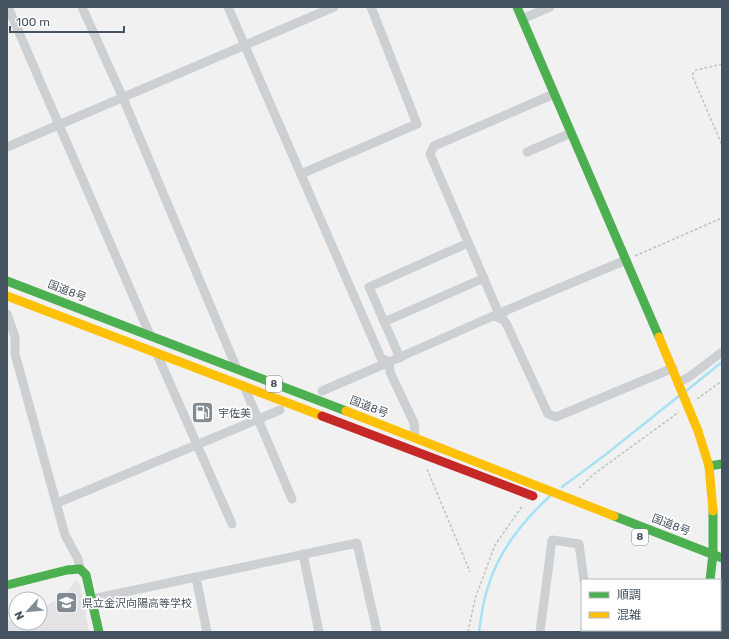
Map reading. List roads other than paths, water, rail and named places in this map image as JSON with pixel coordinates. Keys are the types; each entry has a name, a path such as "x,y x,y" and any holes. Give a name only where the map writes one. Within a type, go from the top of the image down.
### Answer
{"main road":[{"path":"517,7 673,368 698,431 709,466 714,508 713,554 708,563 710,579"},
{"name":"国道8号","path":"7,281 415,437 722,558"},
{"name":"8","path":"7,296 534,496"},
{"path":"709,466 722,464"},
{"path":"708,563 722,569"},
{"path":"7,585 67,570 80,569 86,575 99,632"}],"street":[{"path":"8,7 150,336"},
{"path":"82,7 123,98 237,369"},
{"path":"228,7 380,358 389,362"},
{"path":"7,147 334,7"},
{"path":"300,174 417,124 370,7"},
{"path":"522,19 550,7"},
{"path":"499,318 497,309 484,278 430,154 434,146 554,94"},
{"path":"528,152 571,133"},
{"path":"400,358 369,287 468,243"},
{"path":"499,318 505,311 626,260"},
{"path":"384,322 484,278"},
{"path":"7,314 15,337 16,354 65,535 78,559 80,569"},
{"path":"322,391 493,316 502,318 506,323 548,414 556,417 673,368"},
{"path":"156,352 232,524"},
{"path":"681,388 689,377 722,352"},
{"path":"389,362 390,372 414,423 415,437"},
{"path":"244,386 292,499"},
{"path":"57,503 280,410"},
{"path":"540,632 552,540 579,544 584,579"},
{"path":"92,599 357,543 377,632"},
{"path":"303,554 319,632"},
{"path":"196,577 207,632"}],"waterway":[{"path":"686,391 722,362"},
{"path":"562,487 679,396"},
{"path":"479,632 486,592 498,561 513,537 540,505 550,496"}],"place":[{"name":"宇佐美","path":"202,413"},
{"name":"県立金沢向陽高等学校","path":"67,603"}]}
